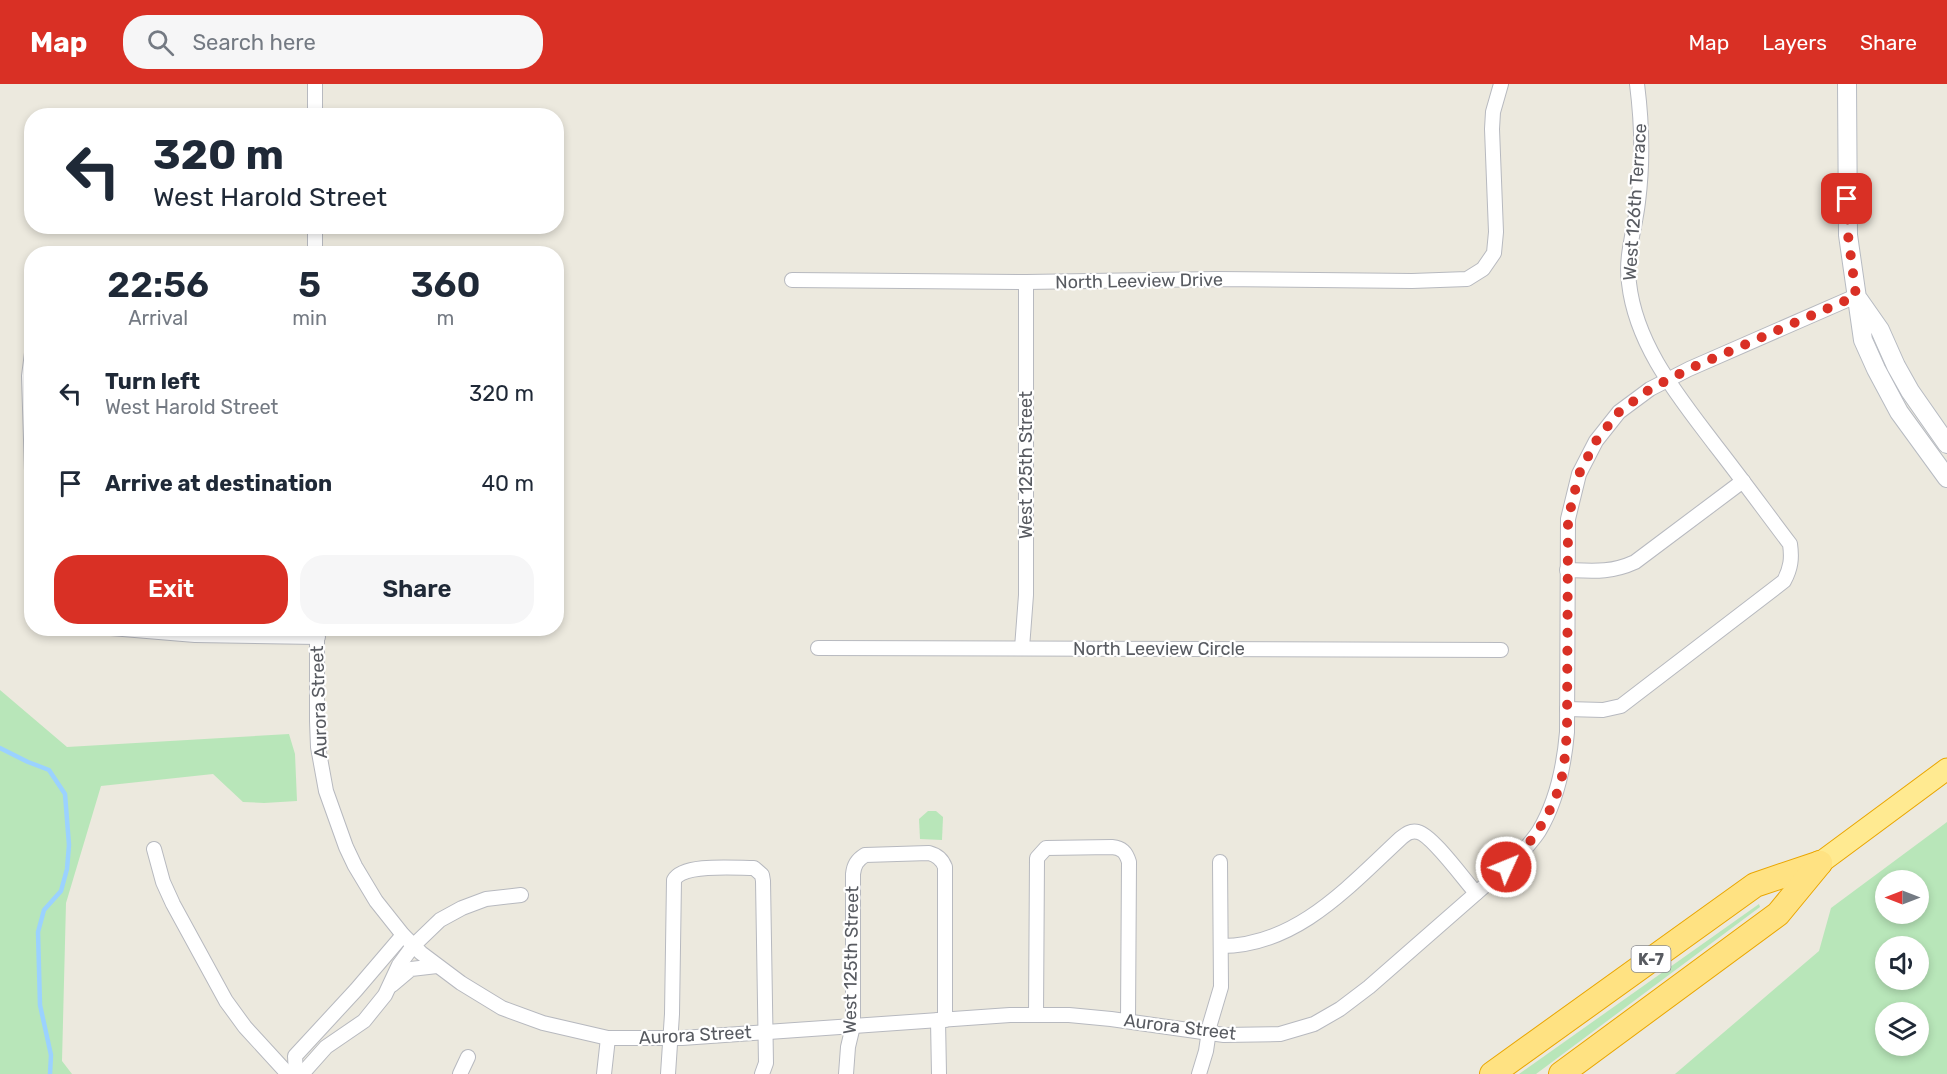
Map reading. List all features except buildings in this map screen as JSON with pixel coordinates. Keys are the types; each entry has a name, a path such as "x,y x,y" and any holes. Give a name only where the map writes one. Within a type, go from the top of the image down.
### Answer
{"highway":[{"name":"K-7","path":"1561,1074 1778,914 1820,863 1947,769"},
{"name":"K-7","path":"1492,1074 1755,885 1820,863"}],"main road":[{"path":"1847,84 1848,235 1863,339 1899,412 1947,478"},
{"path":"1856,296 1880,330 1910,391 1947,444"}],"street":[{"path":"315,84 315,108"},
{"name":"North Leeview Drive","path":"792,280 1026,282 1467,279 1483,269 1494,253 1496,232 1492,129 1495,103 1501,84"},
{"name":"West 126th Terrace","path":"1567,709 1603,710 1621,706 1784,581 1790,571 1792,558 1790,544 1667,380 1645,339 1634,310 1628,283 1628,261 1641,169 1641,115 1637,84"},
{"name":"West 125th Street","path":"1022,648 1026,595 1026,282"},
{"name":"Aurora Street","path":"317,636 318,747 326,791 338,829 355,866 376,901 413,946 437,966 502,1008 543,1023 608,1038 670,1038 1010,1015 1069,1015 1240,1036 1280,1034 1314,1024 1340,1009 1369,987 1521,854 1539,831 1554,799 1564,768 1567,709 1568,519 1579,474 1596,441 1619,412 1650,389 1689,369 1856,296"},
{"path":"1567,570 1619,569 1635,562 1743,481"},
{"name":"North Leeview Circle","path":"818,648 1501,650"},
{"path":"1221,946 1241,946 1254,943 1311,917 1328,905 1401,837 1410,832 1416,831 1430,839 1476,893"},
{"path":"1036,1015 1037,858 1046,848 1112,847 1119,848 1127,854 1129,862 1128,1021"},
{"path":"154,849 163,882 173,904 226,1000 245,1027 288,1074"},
{"name":"West 125th Street","path":"846,1074 853,1026 854,867 861,857 929,853 939,857 945,867 942,1020"},
{"path":"1198,1074 1206,1051 1207,1032 1221,987 1220,862"},
{"path":"668,1074 672,1014 672,885 675,876 684,871 754,867 762,875 766,1064 762,1074"},
{"path":"302,1074 326,1047 364,1021 385,995 399,965 413,946 440,920 486,899 521,896"},
{"path":"296,1074 295,1056 403,935"},
{"path":"390,986 411,969 437,966"},
{"path":"939,1074 942,1020"},
{"path":"603,1074 608,1038"},
{"path":"459,1074 468,1057"}],"green space":[{"path":"0,690 67,747 289,734 295,754 297,801 243,802 213,774 101,786 66,903 62,1061 72,1074 0,1074"},
{"path":"928,811 936,811 943,817 942,840 920,839 919,819"},
{"path":"1947,822 1947,1074 1675,1074 1819,951 1831,908 1875,875 1875,924 1929,924 1929,870 1882,870"},
{"path":"1759,904 1760,907 1536,1074 1519,1074"}],"waterway":[{"path":"0,748 49,770 65,794 69,845 67,869 61,891 44,910 38,932 40,1005 51,1055 50,1074"}],"route":[{"path":"1506,867 1521,854 1539,831 1554,799 1564,768 1567,732 1568,519 1579,474 1596,441 1619,412 1650,389 1689,369 1856,296 1850,258 1847,199"}]}
